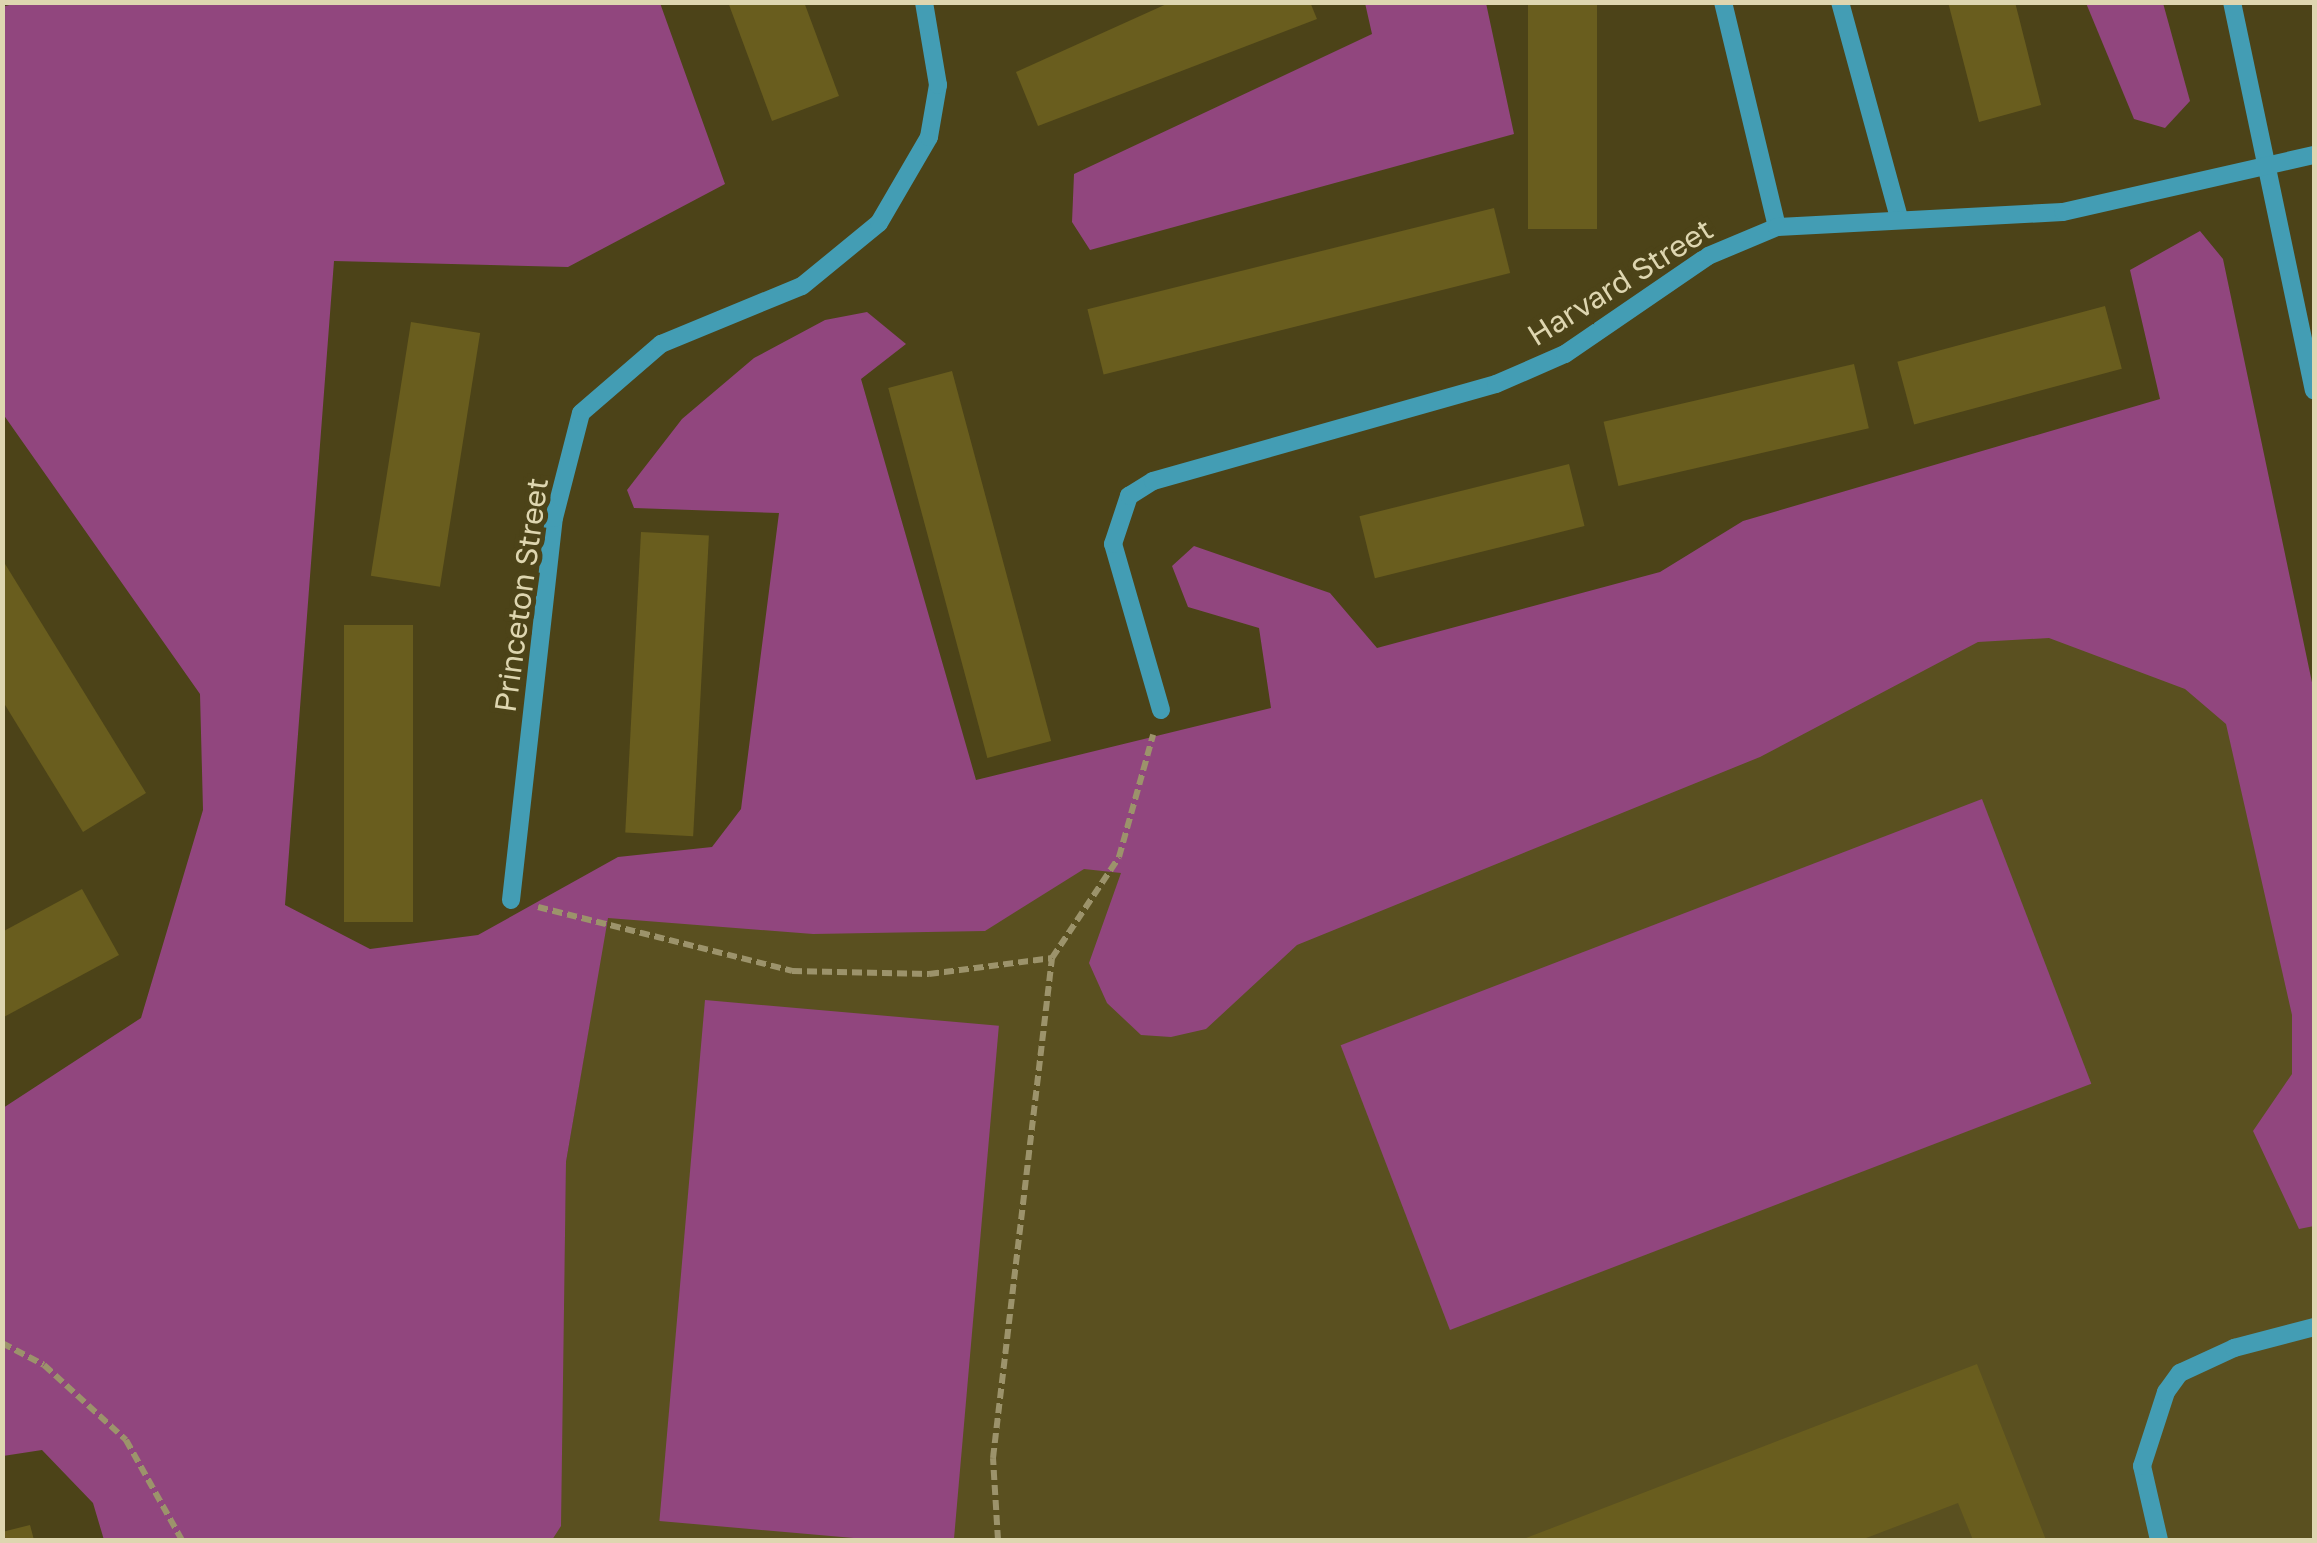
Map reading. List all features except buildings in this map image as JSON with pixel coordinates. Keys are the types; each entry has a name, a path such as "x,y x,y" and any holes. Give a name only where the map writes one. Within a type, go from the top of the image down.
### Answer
{"street":[{"name":"Princeton Street","path":"511,900 554,518 581,413 661,344 802,286 879,223 929,137 938,85 924,2"},
{"path":"1723,2 1777,227"},
{"path":"1840,2 1899,218"},
{"path":"2232,2 2314,390"},
{"name":"Harvard Street","path":"1161,710 1113,544 1129,496 1153,481 1496,384 1565,354 1708,256 1777,227 2063,212 2314,155"},
{"path":"2159,1540 2142,1466 2166,1392 2180,1373 2216,1356 2305,1329"}],"path":[{"path":"998,1540 993,1458 1052,958 1119,857 1161,710"},
{"path":"511,900 792,971 929,974 1052,958"},
{"path":"2,1343 44,1365 126,1440 182,1540"}],"shaded area":[{"path":"17,3 660,3 725,184 568,267 334,261 285,905 370,949 478,935 618,857 712,847 741,809 779,513 634,508 627,490 682,419 754,358 825,320 867,312 906,344 861,379 976,780 1271,708 1259,628 1188,607 1172,566 1194,546 1330,593 1377,648 1660,572 1743,521 2160,399 2130,270 2200,231 2223,259 2314,692 2314,1226 2299,1229 2253,1131 2292,1074 2292,1015 2226,724 2185,689 2049,638 1978,642 1760,757 1297,945 1206,1029 1171,1037 1141,1035 1107,1003 1089,963 1121,873 1084,869 985,931 813,934 608,918 566,1162 561,1526 552,1540 104,1540 93,1503 42,1450 3,1456 3,1108 141,1018 203,810 200,694 3,414 2,7"},
{"path":"1365,3 1486,3 1514,134 1090,250 1072,222 1074,174 1372,34"},
{"path":"2086,3 2163,3 2190,101 2165,128 2134,119"},
{"path":"2253,532 2314,814 2314,1540 489,1540 560,1494 566,1162 607,918"},
{"path":"1982,799 2091,1084 1450,1330 1341,1045"},
{"path":"705,1000 999,1026 954,1540 876,1540 659,1521"}]}
